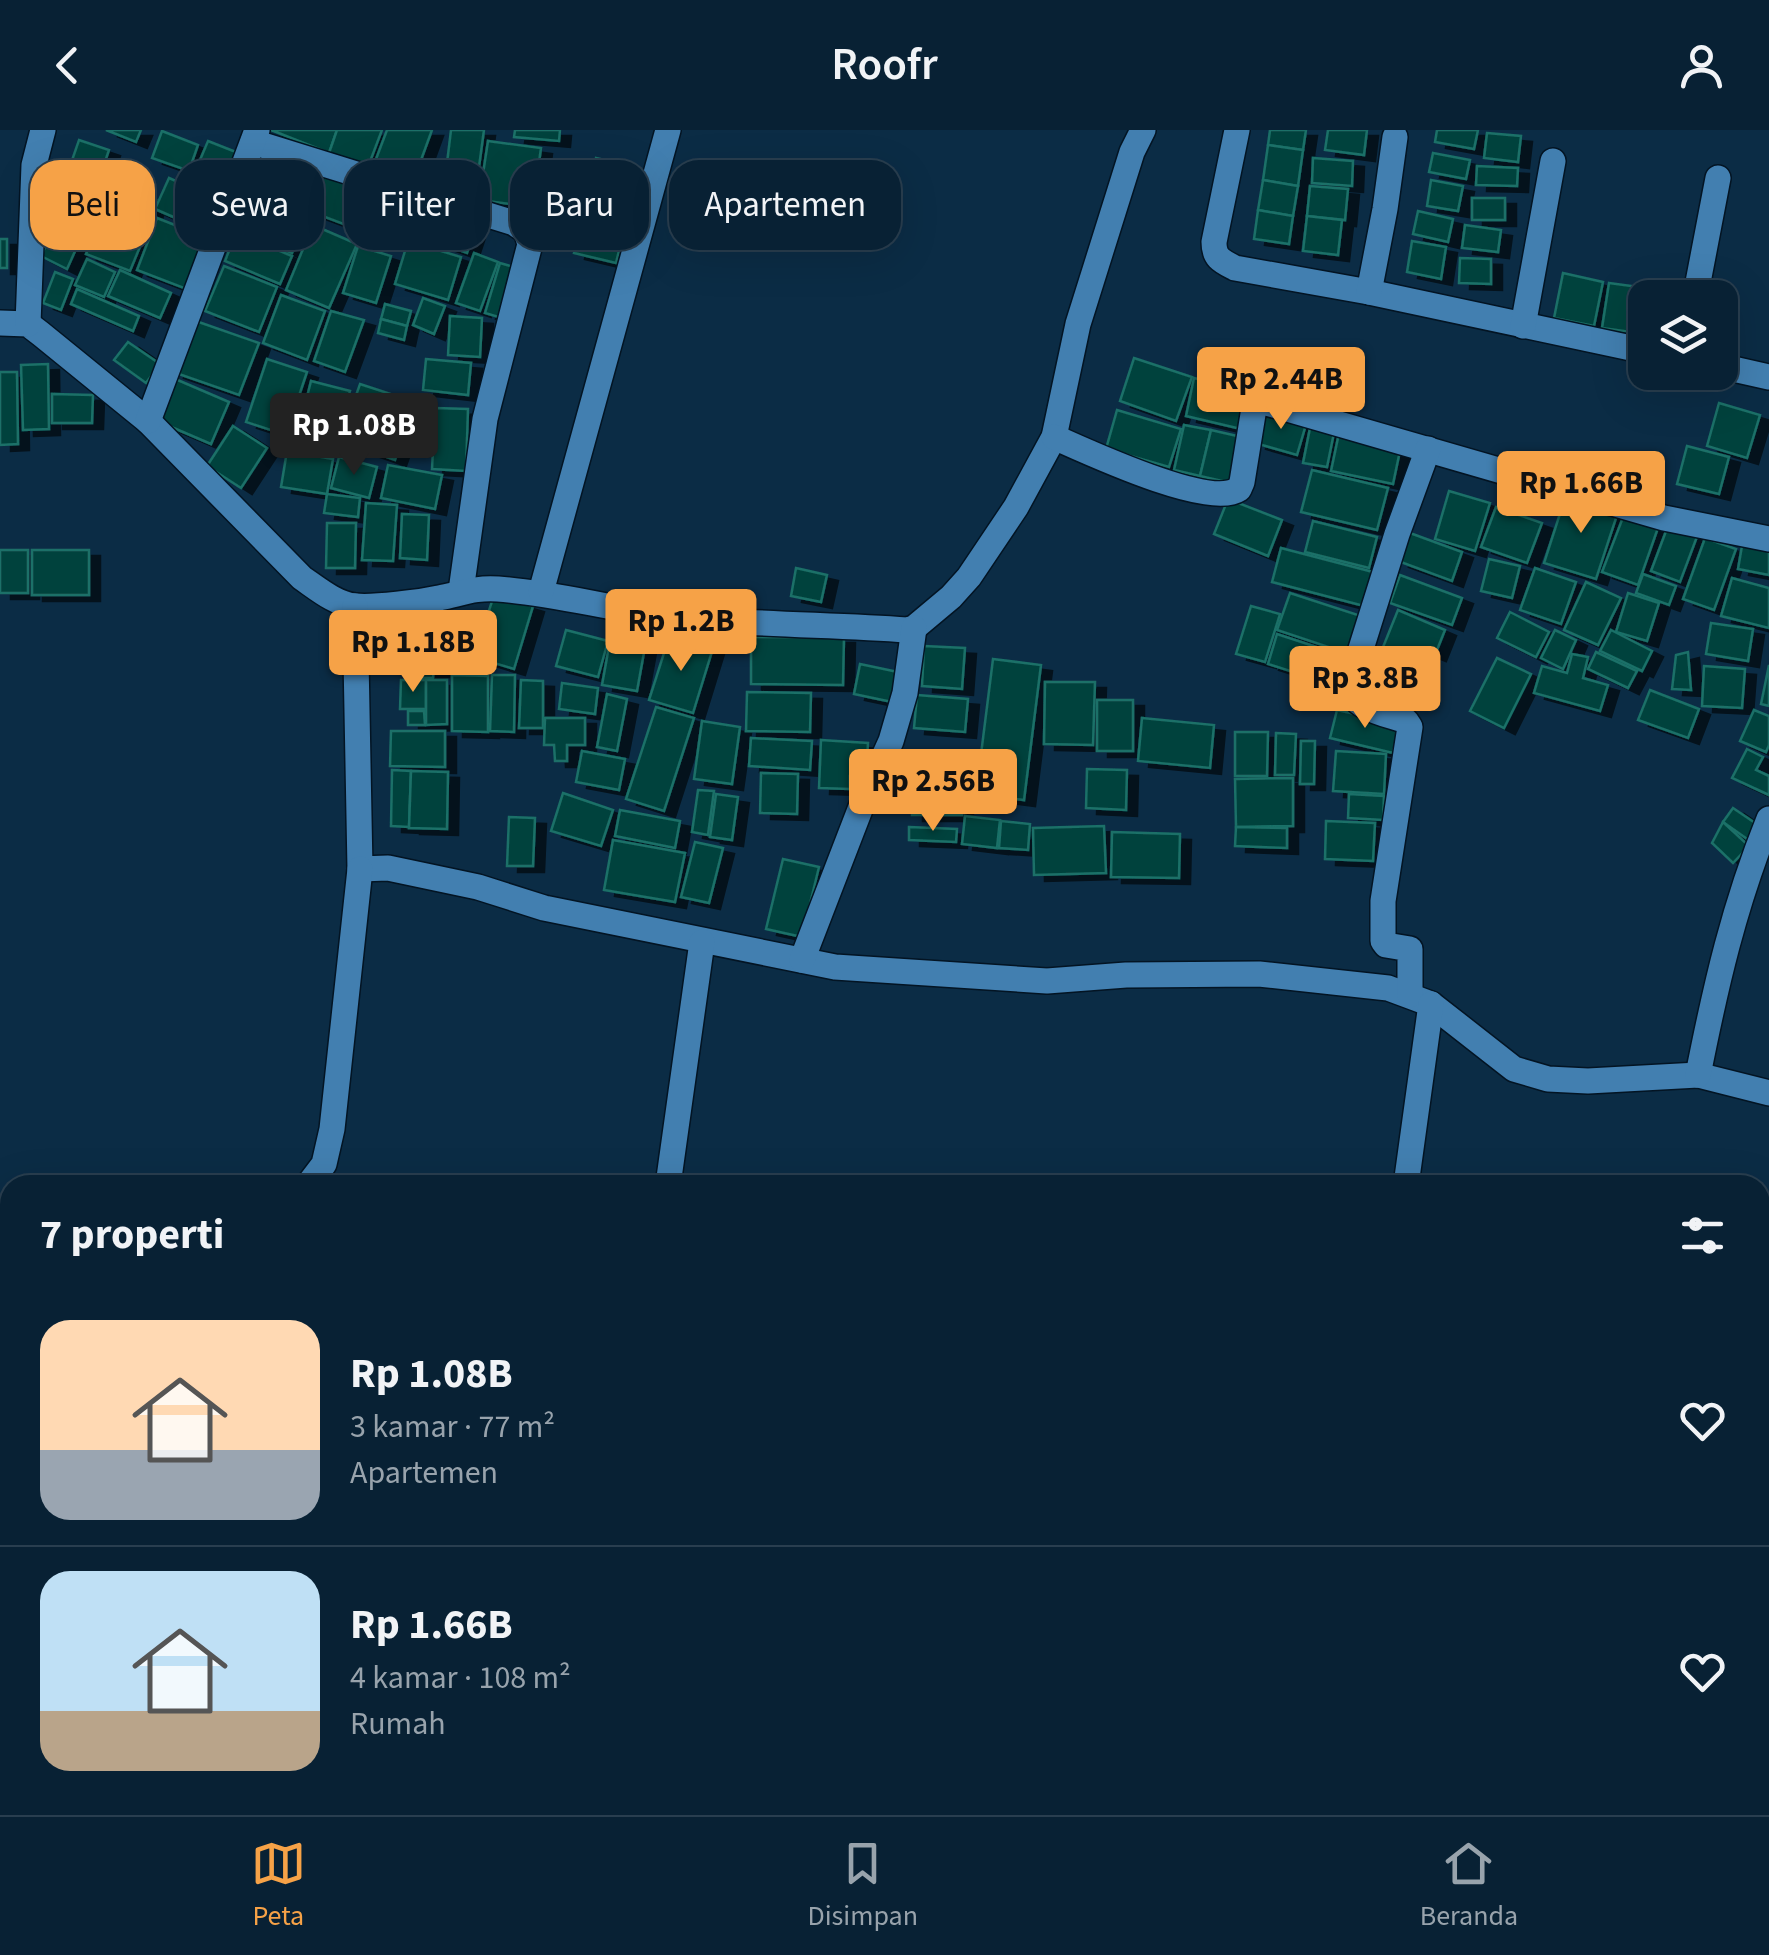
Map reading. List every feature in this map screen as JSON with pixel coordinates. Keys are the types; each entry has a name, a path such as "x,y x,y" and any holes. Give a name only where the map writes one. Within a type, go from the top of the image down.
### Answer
{"street":[{"path":"28,324 34,165 43,130"},
{"path":"541,592 668,130"},
{"path":"0,323 28,324 148,421 302,578 332,598 355,606 415,602 491,588 541,592 654,614 780,625 907,630 951,597 970,577 1054,438 1078,324 1142,130"},
{"path":"1236,130 1214,242 1219,260 1235,268 1369,292 1628,348"},
{"path":"148,421 255,136 514,223 526,231 530,244 485,419 461,591"},
{"path":"1369,292 1395,137"},
{"path":"1523,326 1554,160"},
{"path":"1699,280 1718,178"},
{"path":"1738,370 1769,377"},
{"path":"1054,438 1185,488 1229,495 1240,490 1254,408 1264,402 1664,518 1769,539"},
{"path":"1407,1175 1420,999 1410,949 1383,941 1383,901 1410,726 1358,703 1350,696 1349,687 1428,449"},
{"path":"316,1175 324,1164 332,1128 360,869 355,606"},
{"path":"802,960 854,822 891,741 904,693 914,628"},
{"path":"1698,1075 1719,971 1739,898 1769,819"},
{"path":"360,869 388,868 460,883 544,908 835,967 1047,981 1259,974 1388,988 1420,999 1514,1069 1548,1079 1698,1075 1769,1093"},
{"path":"669,1175 702,942"}],"building":[{"path":"106,130 141,130 136,142"},
{"path":"271,130 337,130 329,153"},
{"path":"337,130 382,130 371,160 348,160 329,153"},
{"path":"387,130 432,130 421,160 376,160"},
{"path":"451,130 484,130 480,160 447,160"},
{"path":"515,130 560,130 559,141 514,137"},
{"path":"1270,130 1306,130 1303,150 1268,145"},
{"path":"1328,130 1367,130 1364,155 1325,150"},
{"path":"1437,130 1478,130 1474,149 1435,142"},
{"path":"162,131 198,145 193,160 175,160 175,166 152,158"},
{"path":"1487,133 1521,136 1518,162 1484,158"},
{"path":"79,140 109,150 106,160 72,160"},
{"path":"208,141 241,154 238,160 200,160"},
{"path":"488,141 541,148 539,160 510,160 510,204 490,201 490,160 485,160"},
{"path":"1268,145 1303,150 1298,186 1263,180"},
{"path":"257,151 282,160 254,160"},
{"path":"1433,153 1470,160 1466,179 1429,172"},
{"path":"1313,158 1353,161 1352,186 1312,183"},
{"path":"1477,166 1518,168 1517,186 1476,185"},
{"path":"324,174 344,181 344,224 324,217"},
{"path":"169,178 175,181 175,218 155,209"},
{"path":"1263,180 1298,186 1293,216 1258,210"},
{"path":"1431,180 1463,186 1458,211 1427,206"},
{"path":"1310,186 1348,189 1345,220 1307,216"},
{"path":"1472,198 1505,198 1505,220 1472,220"},
{"path":"1258,210 1293,216 1289,244 1254,239"},
{"path":"1418,211 1453,219 1448,242 1413,234"},
{"path":"1307,216 1342,220 1338,255 1303,251"},
{"path":"157,218 175,225 175,250 204,250 189,290 137,270 145,250 155,250"},
{"path":"1465,225 1501,230 1498,252 1462,248"},
{"path":"324,230 344,238 344,250 354,250 329,308 286,290 303,250 324,250"},
{"path":"0,239 7,239 7,268 0,268"},
{"path":"1412,241 1446,247 1441,279 1407,272"},
{"path":"44,250 76,250 67,269 41,256"},
{"path":"88,250 139,250 130,271 86,254"},
{"path":"229,250 277,250 292,256 280,284 225,261"},
{"path":"357,250 391,256 376,303 343,293"},
{"path":"405,250 438,250 461,257 448,300 395,284"},
{"path":"575,250 619,250 616,263 574,253"},
{"path":"474,253 498,262 480,311 456,303"},
{"path":"1460,258 1491,259 1491,284 1459,283"},
{"path":"87,259 115,272 104,297 75,285"},
{"path":"500,263 521,269 505,319 485,313"},
{"path":"224,266 277,287 259,332 205,311"},
{"path":"120,270 171,293 160,318 108,296"},
{"path":"55,272 73,279 61,310 43,303"},
{"path":"1563,273 1603,282 1594,326 1554,318"},
{"path":"1609,283 1628,286 1628,332 1602,328"},
{"path":"77,289 139,316 133,331 71,304"},
{"path":"281,295 325,311 307,360 263,343"},
{"path":"423,298 445,306 434,334 413,325"},
{"path":"385,304 411,311 407,326 381,319"},
{"path":"331,311 364,320 345,372 314,361"},
{"path":"450,316 482,318 480,357 448,355"},
{"path":"381,319 407,326 404,340 378,333"},
{"path":"193,320 259,343 239,395 173,372"},
{"path":"128,342 160,364 146,383 114,360"},
{"path":"1134,358 1192,377 1176,421 1120,401"},
{"path":"267,359 307,372 286,435 246,422"},
{"path":"426,359 471,363 468,395 423,390"},
{"path":"48,364 49,429 23,430 21,365"},
{"path":"0,372 17,372 18,444 0,445"},
{"path":"173,378 229,402 211,444 155,420"},
{"path":"1194,378 1249,391 1241,429 1186,416"},
{"path":"311,381 350,391 336,443 298,433"},
{"path":"360,384 415,402 395,460 340,441"},
{"path":"52,394 93,395 92,423 52,423"},
{"path":"1719,403 1760,415 1747,458 1707,446"},
{"path":"435,408 468,409 466,471 432,469"},
{"path":"1264,409 1307,421 1297,455 1255,443"},
{"path":"1117,410 1181,429 1169,467 1106,449"},
{"path":"1312,418 1336,423 1327,467 1303,463"},
{"path":"1184,425 1211,430 1200,476 1174,470"},
{"path":"233,426 267,448 241,488 207,466"},
{"path":"1211,430 1246,438 1235,484 1200,476"},
{"path":"1339,433 1401,446 1393,484 1331,471"},
{"path":"1687,446 1729,457 1719,494 1677,484"},
{"path":"287,451 333,459 327,494 281,487"},
{"path":"339,457 377,467 369,498 331,488"},
{"path":"388,465 442,475 435,509 381,498"},
{"path":"1312,470 1388,488 1377,530 1301,512"},
{"path":"1449,491 1490,503 1475,551 1435,539"},
{"path":"1567,492 1619,509 1596,579 1544,563"},
{"path":"327,494 360,498 358,517 324,513"},
{"path":"1228,499 1282,520 1268,556 1214,534"},
{"path":"366,503 397,505 393,561 362,560"},
{"path":"1496,507 1542,523 1527,563 1481,547"},
{"path":"1625,512 1659,525 1638,585 1602,572"},
{"path":"402,514 429,515 427,560 400,558"},
{"path":"1313,521 1377,537 1369,568 1305,552"},
{"path":"327,523 356,523 355,568 326,568"},
{"path":"1669,523 1698,534 1680,582 1651,571"},
{"path":"1410,533 1462,552 1452,581 1398,561"},
{"path":"1705,538 1736,549 1714,610 1683,599"},
{"path":"1743,540 1769,544 1769,575 1738,569"},
{"path":"1281,548 1373,572 1364,606 1272,582"},
{"path":"0,550 28,550 28,593 0,593"},
{"path":"32,550 89,550 89,595 32,595"},
{"path":"1489,559 1520,566 1512,598 1481,591"},
{"path":"796,568 827,575 821,602 791,596"},
{"path":"1535,568 1576,582 1561,624 1520,610"},
{"path":"1643,574 1676,586 1669,605 1636,593"},
{"path":"1400,575 1462,598 1452,625 1390,603"},
{"path":"1732,578 1769,588 1769,628 1721,616"},
{"path":"1586,582 1621,598 1598,645 1564,630"},
{"path":"1290,593 1361,616 1349,654 1277,630"},
{"path":"1628,593 1659,603 1647,641 1616,632"},
{"path":"494,595 533,606 514,669 474,657"},
{"path":"1251,606 1280,614 1265,662 1236,654"},
{"path":"1398,610 1445,630 1435,655 1418,648 1407,674 1377,662"},
{"path":"1510,612 1549,632 1536,657 1497,638"},
{"path":"1711,623 1753,629 1748,661 1706,654"},
{"path":"566,630 608,641 598,677 556,666"},
{"path":"612,630 647,636 637,691 602,685"},
{"path":"1555,630 1576,640 1563,669 1541,658"},
{"path":"1611,630 1652,651 1642,671 1600,651"},
{"path":"670,634 713,648 693,713 649,700"},
{"path":"1277,634 1344,656 1334,685 1268,664"},
{"path":"751,637 844,637 843,685 751,684"},
{"path":"924,646 965,648 962,689 922,686"},
{"path":"1596,652 1637,671 1628,688 1588,669"},
{"path":"1688,652 1691,690 1672,689 1676,655"},
{"path":"1572,654 1588,657 1583,678 1608,685 1600,711 1534,693 1542,666 1567,673"},
{"path":"1497,658 1531,674 1504,728 1470,711"},
{"path":"993,659 1041,665 1024,800 976,794"},
{"path":"435,660 478,661 478,672 435,671"},
{"path":"409,663 434,664 433,678 409,678"},
{"path":"860,664 898,672 892,702 854,694"},
{"path":"1769,665 1769,706 1761,704"},
{"path":"1704,666 1745,669 1742,708 1702,706"},
{"path":"452,675 488,676 488,732 452,731"},
{"path":"492,675 515,675 514,732 490,731"},
{"path":"401,680 426,680 426,709 400,709"},
{"path":"426,680 447,680 447,724 426,725"},
{"path":"521,680 543,681 543,728 519,728"},
{"path":"1045,682 1095,682 1093,745 1044,744"},
{"path":"562,683 598,688 595,714 559,709"},
{"path":"1650,690 1699,709 1688,738 1638,720"},
{"path":"747,692 811,693 810,732 746,731"},
{"path":"607,694 627,699 617,751 597,747"},
{"path":"917,695 968,699 965,732 914,728"},
{"path":"1097,700 1133,700 1133,751 1097,751"},
{"path":"656,707 694,718 664,811 626,799"},
{"path":"1337,710 1400,724 1393,753 1330,738"},
{"path":"1754,710 1769,716 1766,752 1740,741"},
{"path":"408,711 424,711 425,725 408,725"},
{"path":"545,718 585,718 585,745 567,745 567,761 555,761 554,745 544,745"},
{"path":"1142,718 1214,725 1210,768 1138,761"},
{"path":"702,721 740,727 732,784 694,779"},
{"path":"391,731 445,731 445,767 390,766"},
{"path":"1235,732 1268,732 1267,776 1235,776"},
{"path":"1276,733 1296,734 1294,775 1275,775"},
{"path":"751,738 812,741 810,770 749,766"},
{"path":"821,740 868,743 866,777 850,776 850,789 819,788"},
{"path":"1301,741 1315,741 1314,784 1300,784"},
{"path":"1747,749 1763,757 1756,770 1769,776 1769,795 1732,778"},
{"path":"582,751 625,759 619,790 576,782"},
{"path":"1336,751 1386,754 1384,794 1333,791"},
{"path":"1087,769 1127,770 1126,810 1086,808"},
{"path":"392,770 411,771 409,827 391,826"},
{"path":"411,771 448,772 447,829 409,828"},
{"path":"761,773 798,774 797,814 760,813"},
{"path":"1293,778 1293,826 1236,827 1235,779"},
{"path":"698,790 714,791 708,835 692,832"},
{"path":"563,793 613,810 601,846 551,831"},
{"path":"716,794 738,797 732,840 710,837"},
{"path":"1349,794 1384,796 1383,820 1348,818"},
{"path":"912,800 962,801 962,815 912,815"},
{"path":"1733,808 1761,827 1750,841 1723,822"},
{"path":"620,810 680,821 675,848 615,836"},
{"path":"965,816 1000,820 997,848 962,844"},
{"path":"509,817 535,818 533,866 507,866"},
{"path":"1001,821 1030,824 1028,850 999,848"},
{"path":"1326,821 1375,823 1373,861 1325,859"},
{"path":"1723,822 1749,846 1733,863 1712,843"},
{"path":"1104,826 1106,873 1034,875 1033,828"},
{"path":"909,827 957,829 956,842 909,840"},
{"path":"1236,827 1287,828 1287,848 1235,846"},
{"path":"1112,832 1180,834 1179,878 1111,877"},
{"path":"613,840 685,853 675,902 604,890"},
{"path":"695,842 723,848 709,903 681,897"},
{"path":"783,859 819,867 802,937 766,929"}]}
